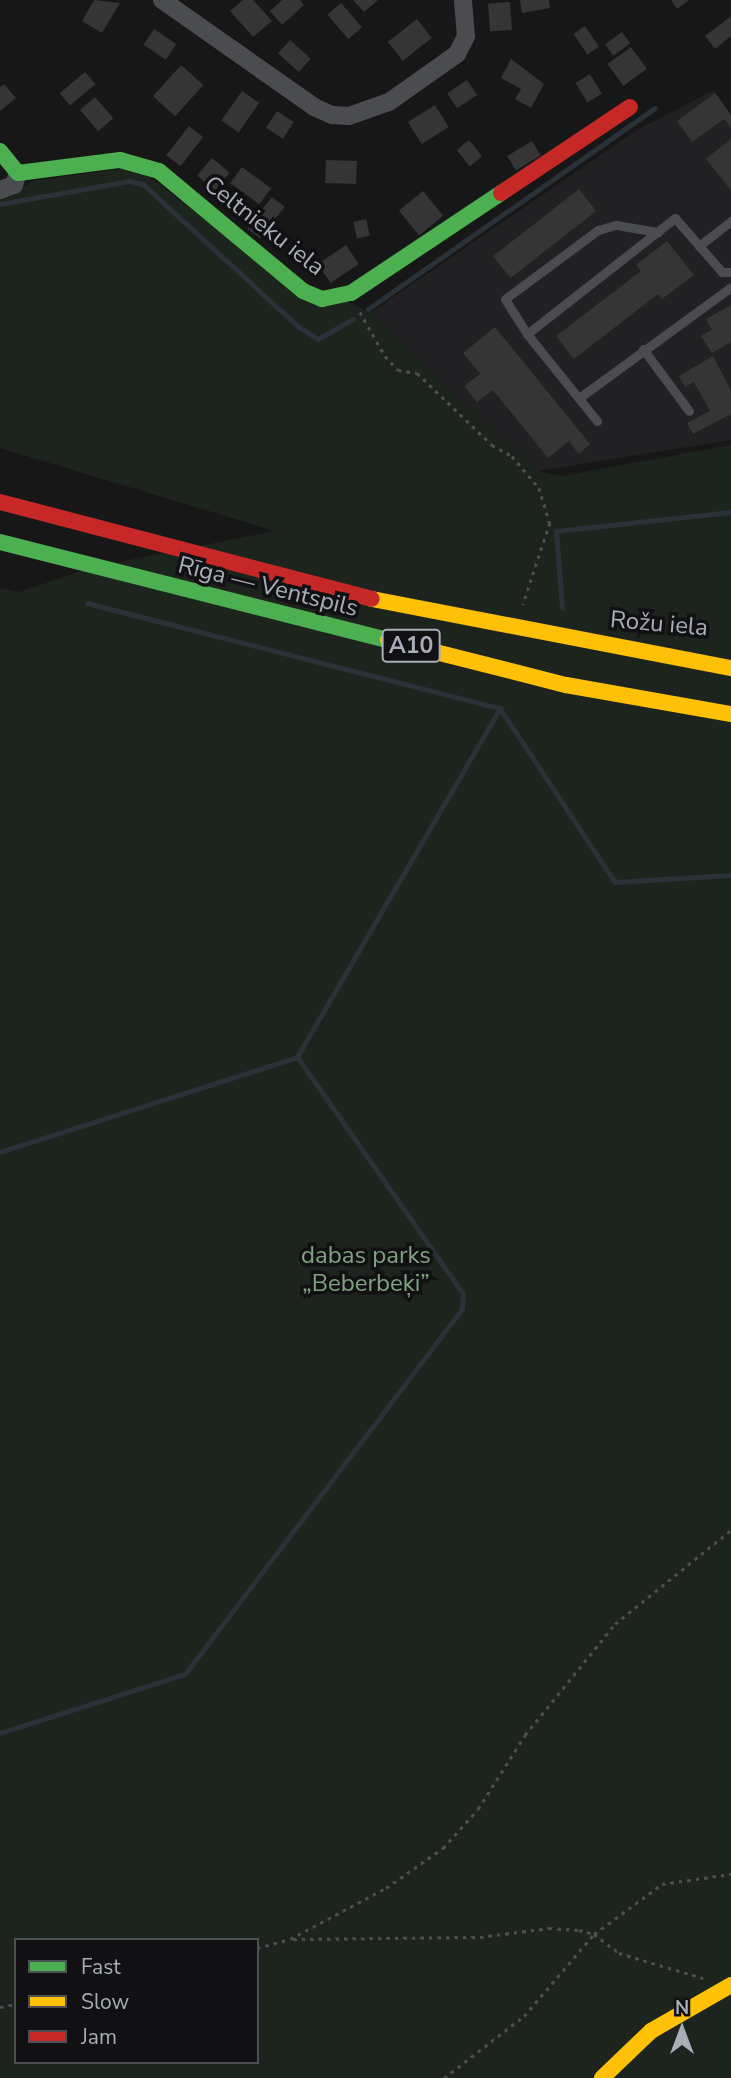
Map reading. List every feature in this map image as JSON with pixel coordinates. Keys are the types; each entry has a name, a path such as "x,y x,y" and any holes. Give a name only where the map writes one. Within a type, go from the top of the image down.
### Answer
{"main road":[{"name":"Celtnieku iela","path":"19,173 120,160 159,171 303,290 322,299 351,293 630,107"},
{"path":"0,151 19,173"},
{"name":"Rīga — Ventspils","path":"0,502 386,603 731,668"},
{"name":"Rīga — Ventspils","path":"0,542 566,685 731,714"},
{"name":"Rožu iela","path":"583,641 683,645 731,654"},
{"path":"602,2078 651,2031 731,1985"}],"street":[{"path":"162,0 314,107 332,115 349,116 389,102 457,54 466,36 463,0"},
{"path":"0,190 13,185 19,173"}],"lane":[{"path":"527,334 676,218 722,272 731,272"},
{"path":"699,246 731,221"},
{"path":"597,421 527,334 505,299 598,230 616,225 658,232"},
{"path":"579,398 731,287"},
{"path":"643,349 689,411"}],"path":[{"path":"351,293 385,356 398,370 417,373 492,446 512,456 539,488 550,523 513,628"},
{"path":"259,1947 290,1939 386,1888 443,1848 478,1809 525,1735 615,1624 731,1530"},
{"path":"444,2078 524,2016 594,1934 662,1884 731,1874"},
{"path":"290,1939 480,1937 549,1928 594,1934 619,1953 711,1980"}],"shaded area":[{"path":"714,90 731,115 731,440 537,471 370,313 637,130"}],"green space":[{"name":"dabas parks „Beberbeķi”","path":"120,169 149,176 312,303 346,301 370,313 537,471 562,476 731,445 731,2078 0,2078 0,588 19,592 94,567 275,531 0,448 0,198 15,195 32,181"}],"building":[{"path":"94,0 120,3 102,33 82,21"},
{"path":"243,0 253,0 272,21 253,37 230,11"},
{"path":"282,0 300,0 304,5 282,25 270,11"},
{"path":"353,0 378,0 364,12"},
{"path":"520,0 549,0 550,8 522,13"},
{"path":"671,0 689,0 677,9"},
{"path":"510,2 512,30 490,31 488,4"},
{"path":"341,3 362,27 348,39 327,15"},
{"path":"731,16 731,36 715,49 705,36"},
{"path":"417,19 432,38 403,61 388,42"},
{"path":"585,26 599,47 587,55 573,34"},
{"path":"154,29 176,44 166,60 143,45"},
{"path":"622,32 630,43 613,56 605,44"},
{"path":"290,40 311,59 299,72 278,53"},
{"path":"631,47 647,69 623,86 608,64"},
{"path":"511,59 544,84 531,108 515,99 521,89 501,78"},
{"path":"181,65 203,85 175,116 153,96"},
{"path":"85,72 95,84 70,105 60,93"},
{"path":"590,74 602,94 587,102 575,83"},
{"path":"467,80 477,95 457,108 447,93"},
{"path":"4,84 16,98 0,111 0,87"},
{"path":"242,91 259,103 239,133 221,120"},
{"path":"715,93 731,115 731,128 724,119 692,142 677,121"},
{"path":"95,97 113,118 98,131 80,110"},
{"path":"435,105 449,127 422,144 408,122"},
{"path":"277,111 294,122 283,139 266,128"},
{"path":"189,126 203,137 180,166 166,155"},
{"path":"731,139 731,190 706,159"},
{"path":"469,140 482,156 470,166 457,150"},
{"path":"532,141 541,156 516,171 507,156"},
{"path":"212,158 230,173 215,190 197,176"},
{"path":"326,160 357,161 356,184 325,183"},
{"path":"242,167 271,188 259,204 230,183"},
{"path":"579,189 596,211 510,278 493,256"},
{"path":"423,191 443,216 419,235 399,211"},
{"path":"272,197 285,207 260,238 247,229"},
{"path":"366,219 370,236 357,238 353,222"},
{"path":"667,241 694,275 662,299 658,294 574,359 556,336 641,271 636,265"},
{"path":"346,245 359,264 331,283 318,264"},
{"path":"731,305 731,342 712,353 701,336 712,330 706,319"},
{"path":"495,327 590,444 579,454 569,441 548,458 493,390 477,402 464,386 480,374 463,353"},
{"path":"713,356 731,390 731,414 693,434 687,423 710,411 694,382 685,387 679,376"}],"waterway":[{"path":"368,309 655,108"},
{"path":"0,204 129,181 143,184 299,327 318,339 353,319"},
{"path":"562,608 556,531 731,512"},
{"path":"87,603 500,708 615,882 731,875"},
{"path":"0,1152 297,1057 500,708"},
{"path":"0,1733 185,1674 462,1309 463,1294 297,1057"}],"traffic: fast":[{"path":"0,151 18,173 120,160 159,171 303,291 322,299 351,293 501,193"},
{"path":"0,542 388,640"}],"traffic: slow":[{"path":"372,599 731,668"},
{"path":"388,640 566,685 731,714"},
{"path":"602,2078 651,2031 731,1985"}],"traffic: jam":[{"path":"501,193 630,107"},
{"path":"0,502 372,599"}]}
